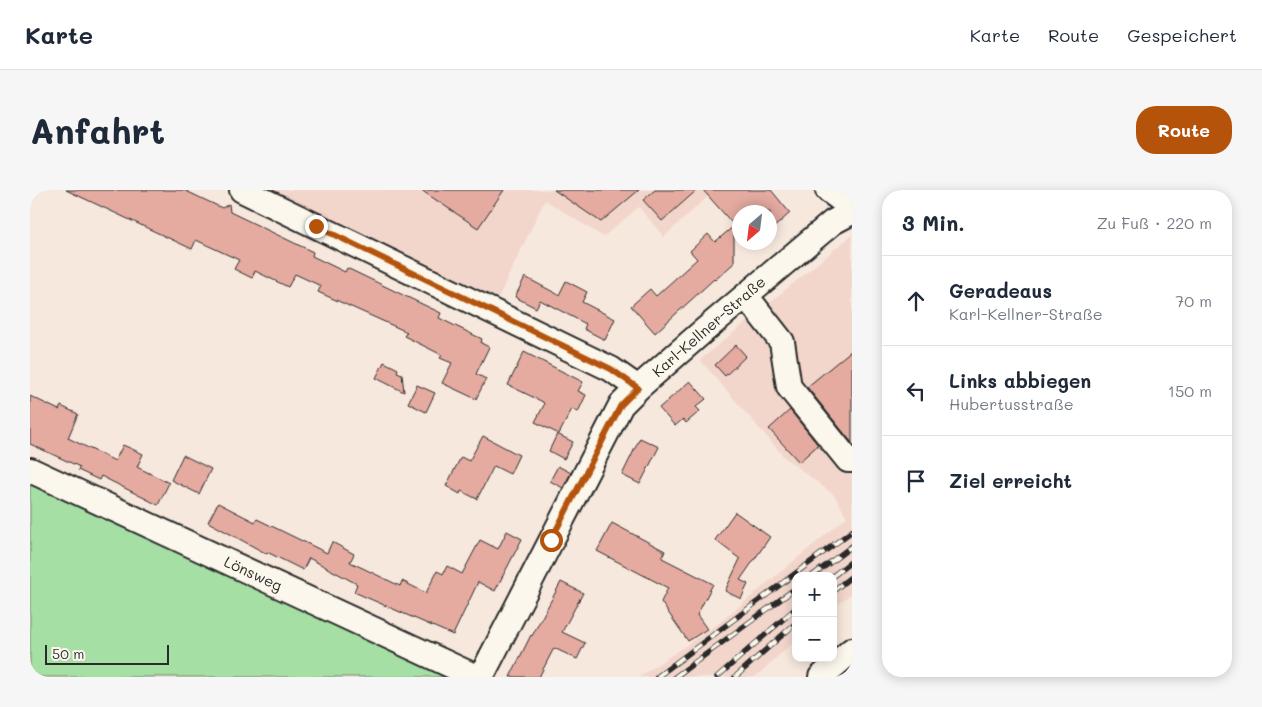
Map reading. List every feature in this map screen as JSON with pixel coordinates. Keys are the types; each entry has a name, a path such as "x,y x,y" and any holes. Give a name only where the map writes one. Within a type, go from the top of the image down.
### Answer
{"street":[{"path":"242,190 611,369 638,388"},
{"path":"828,190 852,208"},
{"name":"Karl-Kellner-Straße","path":"480,677 621,405 638,388 833,222 852,212"},
{"path":"746,296 782,342 789,387 848,460 852,460"},
{"name":"Lönsweg","path":"30,470 476,677"},
{"path":"821,677 852,650"}],"shaded area":[{"path":"267,190 715,190 664,237 639,207 603,237 545,200 497,300"},
{"path":"852,235 852,593 837,605 837,572 792,572 792,644 755,677 639,677 719,623 847,517 834,495 785,458 700,360"}],"green space":[{"path":"30,484 456,677 30,677"}],"building":[{"path":"66,190 184,190 222,208 229,204 230,212 313,252 312,256 345,272 347,268 441,313 439,318 482,339 481,343 489,347 476,374 486,379 476,399 442,383 452,363 440,358 442,355 404,336 407,332 318,292 321,286 295,274 288,287 255,271 252,278 234,269 239,260 196,240 192,249"},
{"path":"421,190 504,190 478,228"},
{"path":"554,190 639,190 601,222"},
{"path":"655,190 697,190 662,221 643,200"},
{"path":"703,190 771,190 790,213 777,225 777,205 732,205 732,223"},
{"path":"732,228 734,263 655,333 631,306 650,289 656,296 697,259 690,251 708,234 715,242"},
{"path":"525,277 559,295 566,281 587,292 582,302 615,319 605,340 584,329 586,324 540,300 536,308 515,297"},
{"path":"736,345 746,356 725,376 715,365"},
{"path":"852,350 852,443 807,387"},
{"path":"524,352 583,382 578,391 586,395 578,412 572,409 559,434 535,422 544,405 543,402 508,385"},
{"path":"384,362 398,369 397,372 402,374 404,392 376,378"},
{"path":"690,381 706,399 696,407 700,411 686,423 683,419 675,426 659,408"},
{"path":"417,385 435,393 426,412 408,403"},
{"path":"30,396 59,410 61,406 78,414 68,438 115,461 123,445 143,454 137,467 169,483 158,505 101,476 99,480 78,470 80,467 30,444"},
{"path":"790,410 818,445 799,462 769,429"},
{"path":"557,434 573,442 564,459 549,451"},
{"path":"483,436 519,455 510,474 494,466 477,499 461,491 460,494 446,486 461,457 469,461"},
{"path":"640,438 659,447 640,484 622,475"},
{"path":"183,455 211,469 199,494 171,480"},
{"path":"558,466 571,473 563,488 550,481"},
{"path":"218,503 255,522 257,519 327,553 332,542 354,554 350,562 400,586 402,581 426,593 437,571 443,574 447,566 462,574 480,540 498,549 507,531 522,539 495,591 478,582 453,635 354,592 357,584 309,558 303,570 267,552 267,554 208,522"},
{"path":"735,512 770,537 740,580 748,584 741,599 725,591 740,559 715,540"},
{"path":"612,523 665,551 662,558 713,584 697,615 707,629 688,641 661,602 668,588 597,551"},
{"path":"561,582 583,593 562,632 585,643 577,659 554,648 539,677 510,677 531,635"}],"railway":[{"path":"657,677 852,531"},
{"path":"817,572 852,546"},
{"path":"837,573 852,561"},
{"path":"837,588 852,576"},
{"path":"675,677 792,591"},
{"path":"717,677 792,611"},
{"path":"735,677 792,627"}],"route":[{"path":"316,226 611,369 638,388 621,405 551,540"}]}
